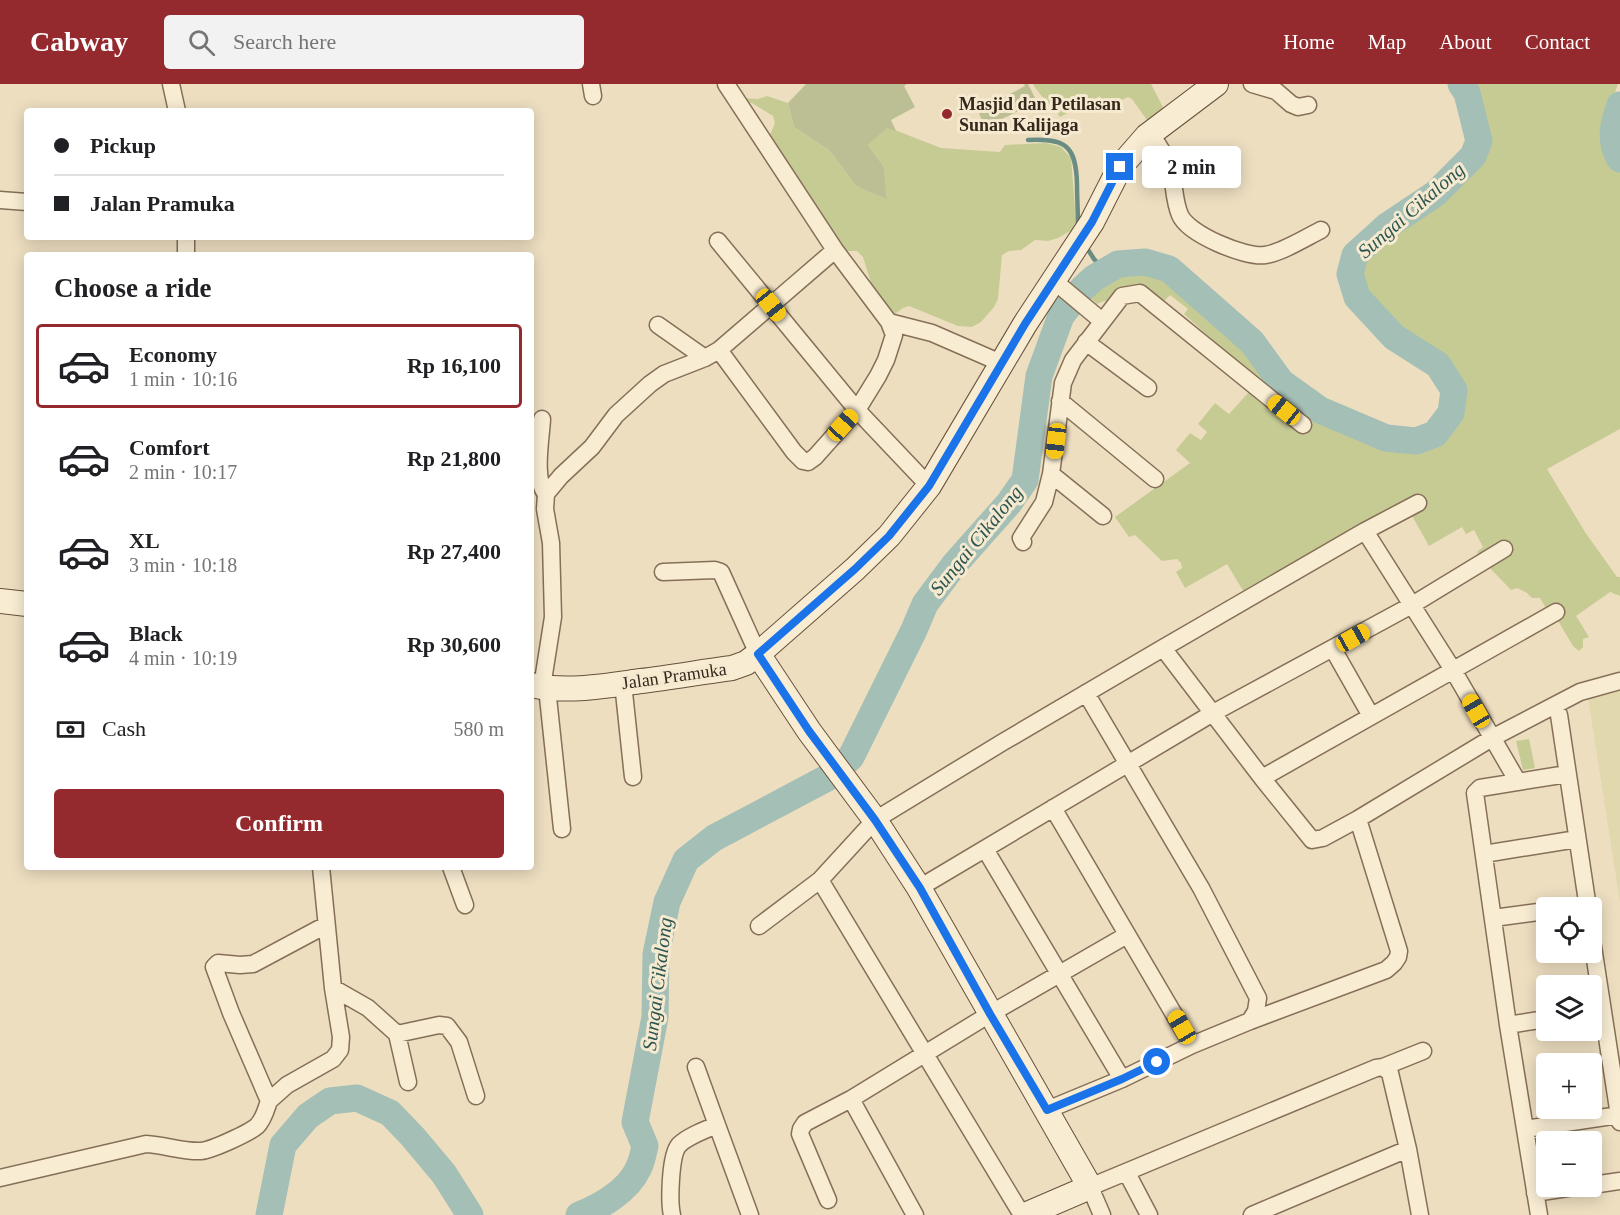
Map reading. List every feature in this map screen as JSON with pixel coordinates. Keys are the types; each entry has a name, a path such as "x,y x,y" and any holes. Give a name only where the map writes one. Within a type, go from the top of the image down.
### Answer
{"street":[{"path":"658,325 712,354 794,452 803,461 808,462 857,410 886,360 894,335 889,322 835,250 726,84"},
{"name":"Jalan Pramuka","path":"540,687 570,688 623,683 732,668 746,663 855,569 889,536 929,486 1001,363 1056,284 1092,222 1120,167 1150,134 1216,84"},
{"path":"1252,84 1276,91 1298,107 1308,105"},
{"path":"171,85 177,108"},
{"path":"1150,134 1170,167 1175,203 1180,216 1185,224 1216,243 1254,255 1267,255 1321,230"},
{"path":"0,200 24,202"},
{"path":"718,241 857,410 929,486"},
{"path":"562,829 540,687 553,617 551,543 545,509 546,494 591,447 616,415 650,384 664,374 712,354 835,250"},
{"path":"1056,284 1096,316"},
{"path":"1023,542 1021,538 1044,502 1051,474 1063,383 1086,342 1096,316 1122,296 1140,293 1303,425"},
{"path":"889,322 932,333 1001,363"},
{"path":"1086,342 1148,388"},
{"path":"1060,401 1155,479"},
{"path":"542,419 539,475 546,494"},
{"path":"1051,474 1103,516"},
{"path":"759,926 820,880 875,820 1163,648 1365,531 1418,503"},
{"path":"1365,531 1453,670 1518,782"},
{"path":"920,888 1214,713 1412,605 1504,549"},
{"path":"663,572 715,570 721,572 758,654 809,731 875,820 920,888 1090,1186 1102,1215"},
{"path":"0,602 24,604"},
{"path":"1262,778 1556,612"},
{"path":"1163,648 1312,840 1323,838 1358,819 1492,738 1580,692 1620,681"},
{"path":"1333,649 1371,716"},
{"path":"623,683 633,777"},
{"path":"1086,693 1201,888 1258,998 1256,1011 1250,1021"},
{"path":"1559,715 1587,897"},
{"path":"1539,1215 1508,1025 1476,790 1567,774"},
{"path":"1053,808 1192,1045"},
{"path":"1047,1110 1250,1021 1386,970 1398,957 1399,951 1358,819"},
{"path":"1484,854 1577,839"},
{"path":"984,849 1122,1079"},
{"path":"0,1178 146,1144 163,1144 182,1150 204,1151 255,1127 263,1118 269,1101 287,1085 333,1059 340,1050 341,1037 333,988 321,870"},
{"path":"452,870 465,905"},
{"path":"820,880 1023,1215 1376,1068 1423,1051"},
{"path":"1493,918 1536,912"},
{"path":"269,1101 214,967 218,963 253,964 326,925"},
{"path":"828,1200 800,1134 805,1124 1127,935"},
{"path":"333,988 368,1008 397,1034 408,1082"},
{"path":"1508,1025 1536,1021"},
{"path":"397,1034 439,1025 447,1026 459,1042 476,1096"},
{"path":"1525,1129 1619,1118 1602,1035"},
{"path":"696,1067 750,1215"},
{"path":"1383,1067 1390,1072 1408,1149 1420,1215"},
{"path":"851,1099 915,1215"},
{"path":"672,1215 669,1192 676,1150 682,1143 717,1125"},
{"path":"1252,1215 1408,1149"},
{"path":"1127,1173 1149,1215"},
{"path":"1602,1183 1620,1180"}],"shaded area":[{"path":"1620,690 1620,902 1588,698"}],"green space":[{"path":"806,84 907,84 904,86 915,107 891,120 896,131 887,128 868,145 884,167 887,199 856,186 829,150 794,127 788,103"},
{"path":"1024,84 1028,84 1037,102 985,127 978,111 993,105 1025,86"},
{"path":"1033,84 1151,84 1166,113 1149,123 1132,99 1128,97 1106,108 1100,96 1060,117"},
{"path":"1472,84 1618,84 1606,118 1603,146 1620,170 1620,429 1547,469 1585,532 1617,577 1620,577 1620,596 1610,592 1576,616 1589,637 1583,639 1583,647 1579,651 1573,646 1557,619 1553,620 1540,598 1532,598 1517,588 1511,590 1486,564 1477,552 1483,547 1474,530 1466,534 1462,527 1429,546 1411,514 1245,594 1227,564 1185,588 1176,572 1182,568 1181,563 1177,559 1162,561 1135,535 1129,537 1115,517 1190,463 1176,450 1190,433 1201,440 1207,432 1198,424 1215,403 1229,414 1250,391 1228,354 1184,314 1188,309 1170,295 1162,303 1153,294 1097,304 1088,295 1120,272 1144,271 1165,277 1245,348 1275,388 1316,417 1384,447 1417,450 1440,441 1459,416 1463,388 1445,359 1400,331 1365,293 1359,273 1362,260 1393,233 1440,201 1481,161 1488,141 1484,120"},
{"path":"767,96 788,103 794,127 829,150 856,186 887,198 884,167 868,145 887,127 941,148 1000,152 1005,145 1046,143 1061,147 1071,158 1076,221 1072,230 1058,238 1048,241 1035,240 1021,250 1009,251 1002,255 998,299 981,322 972,327 958,326 909,306 895,314 886,312 875,296 863,257 857,251 844,251 767,142 775,123 773,116 752,103 742,101 742,98 758,99"},
{"path":"1529,739 1535,768 1523,770 1516,741"}],"waterway":[{"name":"Sungai Cikalong","path":"579,1215 596,1208 620,1191 633,1177 641,1161 645,1146 635,1122 655,1017 656,954 667,902 686,860 714,838 827,778 851,757 925,604 954,565 1009,503 1025,480 1039,376 1061,316 1082,289 1094,278 1118,264 1145,262 1169,269 1252,342 1281,382 1320,410 1386,438 1416,441 1435,434 1451,413 1454,390 1438,365 1394,337 1357,297 1350,274 1355,255 1387,226 1435,194 1473,156 1479,141 1467,93 1461,84"},
{"name":"Sungai Cikalong","path":"1620,105 1613,132 1614,146 1620,159"},
{"path":"1028,140 1060,143 1071,153 1076,171 1078,227"},
{"path":"1085,245 1105,271"},
{"name":"Sungai Cikalong","path":"269,1215 283,1145 308,1116 330,1101 357,1098 390,1113 444,1174 470,1215"}],"place":[{"name":"Masjid dan Petilasan Sunan Kalijaga","path":"947,114"}],"route":[{"path":"1120,167 1092,222 1025,324 929,486 889,536 758,654 809,731 875,820 920,888 990,1014 1047,1110 1157,1062"}]}
